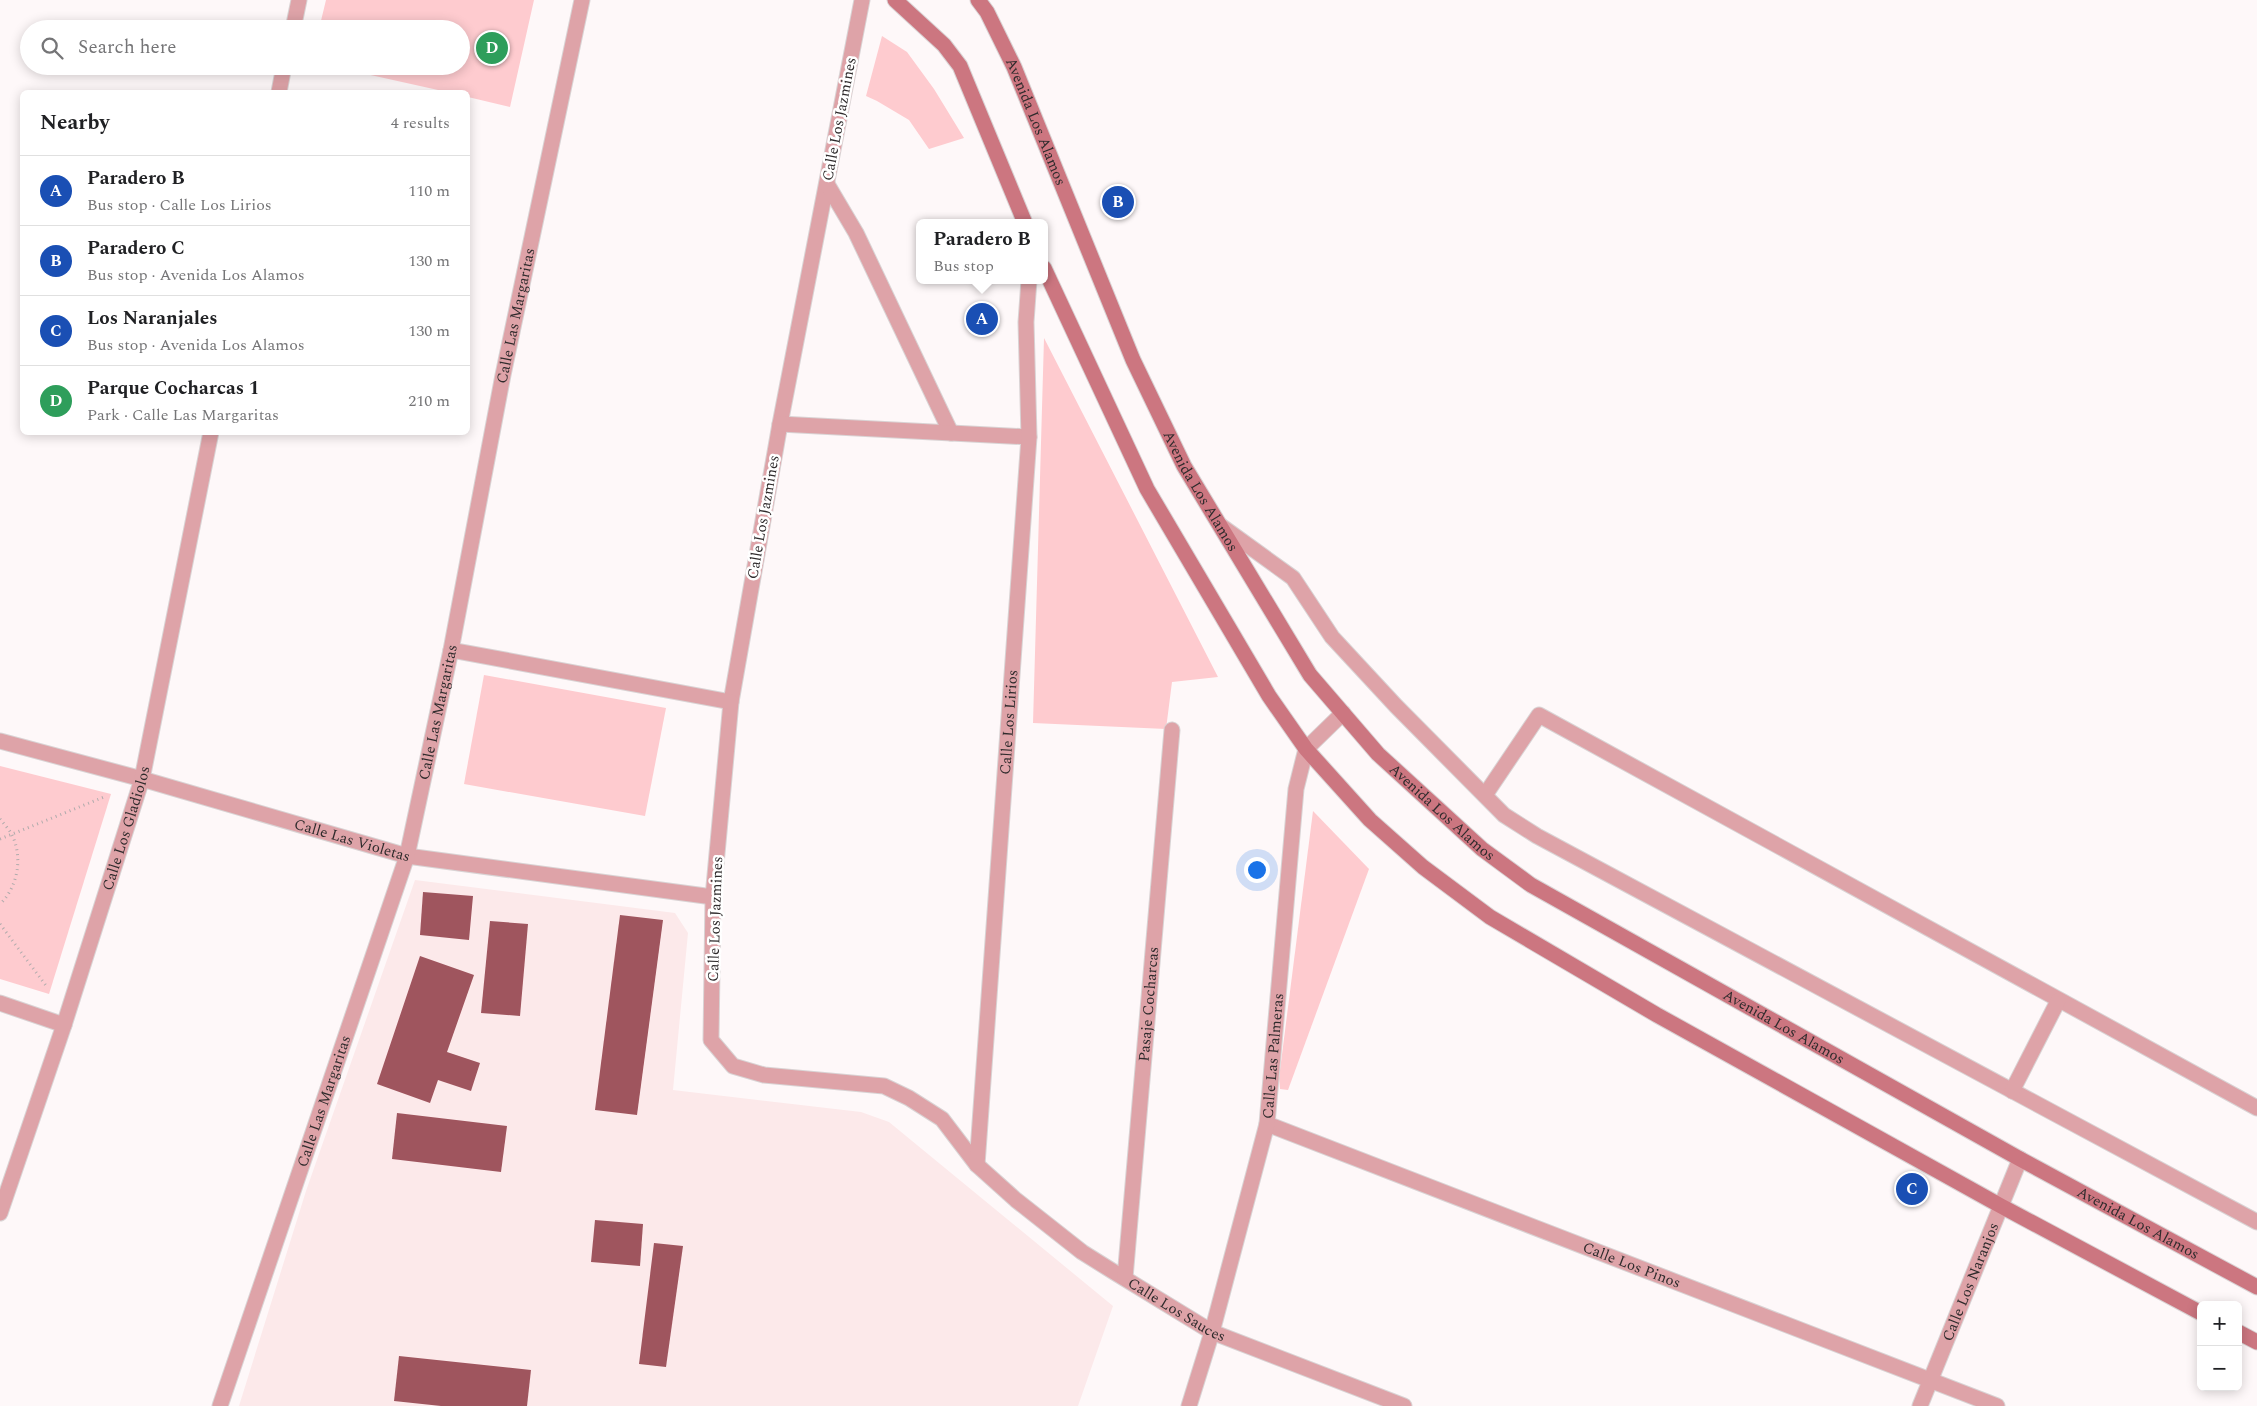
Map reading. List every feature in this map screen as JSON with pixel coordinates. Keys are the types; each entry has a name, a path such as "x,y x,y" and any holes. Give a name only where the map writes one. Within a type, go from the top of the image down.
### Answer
{"main road":[{"path":"895,0 938,38 960,66 1023,219"},
{"name":"Avenida Los Alamos","path":"978,0 987,12 1014,67 1132,360 1184,466 1310,675 1378,754 1482,849 1530,885 2020,1159 2257,1287"},
{"path":"1048,277 1147,489 1270,696 1306,749 1370,820 1424,867 1490,917 1657,1015 2001,1206 2197,1310"},
{"path":"2242,1334 2257,1342"}],"street":[{"path":"295,20 299,0"},
{"name":"Calle Las Margaritas","path":"220,1406 407,856 451,650 503,375 582,0"},
{"name":"Calle Los Jazmines","path":"711,1040 714,897 731,702 780,424 862,0"},
{"path":"279,90 282,75"},
{"path":"827,184 856,233 952,432"},
{"name":"Calle Los Lirios","path":"978,1165 1029,437 1026,322 1029,284"},
{"path":"780,424 1029,437"},
{"name":"Calle Los Gladiolos","path":"0,1213 64,1025 142,779 210,435"},
{"path":"1221,526 1293,578 1332,637 1396,706 1504,815 1537,836 2257,1222"},
{"path":"451,650 731,702"},
{"path":"1306,749 1343,713"},
{"path":"1485,795 1539,715 2257,1108"},
{"name":"Pasaje Cocharcas","path":"1124,1278 1172,730"},
{"name":"Calle Las Violetas","path":"0,741 142,779 407,856 714,897"},
{"name":"Calle Las Palmeras","path":"1189,1406 1212,1332 1266,1124 1296,789 1306,749"},
{"path":"2012,1091 2058,1000"},
{"path":"0,1003 64,1025"},
{"name":"Calle Los Sauces","path":"711,1040 733,1066 764,1075 884,1086 910,1098 942,1119 978,1165 1016,1200 1082,1252 1212,1332 1404,1406"},
{"name":"Calle Los Pinos","path":"1266,1124 1997,1406"},
{"name":"Calle Los Naranjos","path":"1920,1406 2020,1159"}],"path":[{"path":"0,839 105,796"},
{"path":"0,819 12,835 18,851 18,869 13,886 0,904"},
{"path":"0,924 47,987"}],"shaded area":[{"path":"326,0 534,0 510,107 470,97 470,90 438,90 370,75 470,75 470,20 321,20"},
{"path":"882,36 907,52 934,89 964,138 929,149 909,120 866,96"},
{"path":"1044,338 1218,677 1172,682 1166,729 1033,723"},
{"path":"484,675 666,708 645,816 464,784"},
{"path":"0,766 111,794 49,994 0,979"},
{"path":"1313,811 1369,869 1288,1090 1280,1089 1279,1078"},
{"path":"415,880 675,913 688,933 673,1090 861,1112 889,1122 1113,1306 1078,1406 239,1406 306,1191"}],"building":[{"path":"423,892 473,896 469,940 420,935"},
{"path":"620,915 663,920 637,1115 595,1110"},
{"path":"490,921 528,924 520,1016 481,1013"},
{"path":"420,956 474,975 447,1052 480,1063 471,1091 438,1080 430,1103 377,1084"},
{"path":"397,1113 507,1126 501,1172 392,1159"},
{"path":"595,1220 643,1224 640,1266 591,1262"},
{"path":"654,1243 683,1246 666,1367 639,1364"},
{"path":"399,1356 531,1370 527,1406 441,1406 394,1401"}],"place":[{"name":"Parque Cocharcas 1","path":"492,48"},
{"name":"Paradero C","path":"1118,202"},
{"name":"Paradero B","path":"982,319"},
{"name":"Los Naranjales","path":"1912,1189"}]}
